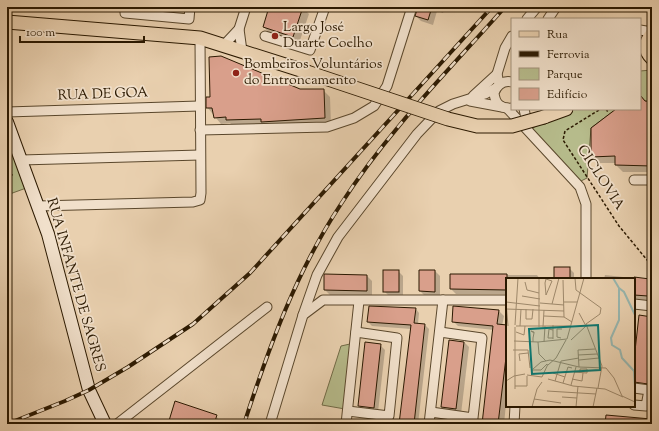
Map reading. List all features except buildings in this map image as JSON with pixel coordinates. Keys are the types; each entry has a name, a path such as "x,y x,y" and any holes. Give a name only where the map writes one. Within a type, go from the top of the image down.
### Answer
{"main road":[{"path":"7,22 200,38 448,119 478,126 512,126 544,118 564,110"},
{"path":"645,38 646,50 652,58"},
{"path":"641,63 652,61"}],"street":[{"path":"125,7 125,13 189,19 190,7"},
{"path":"242,51 239,29 246,7"},
{"path":"265,36 310,50 325,7"},
{"path":"200,130 327,127 354,118 374,106 387,86 412,7"},
{"path":"528,18 537,7"},
{"path":"549,18 556,7"},
{"path":"224,45 239,29"},
{"path":"38,206 193,202 200,200 200,38"},
{"path":"467,100 485,86 497,74 505,48 511,38"},
{"path":"502,59 511,54"},
{"path":"497,74 505,82"},
{"path":"270,424 303,315 317,275 338,237 417,134 439,111 505,82"},
{"path":"505,82 495,99 507,108 529,130 577,183 584,198 586,204 586,278"},
{"path":"467,100 507,108"},
{"name":"RUA DE GOA","path":"7,112 199,106"},
{"path":"524,110 529,130"},
{"name":"RUA INFANTE DE SAGRES","path":"7,122 48,234 89,390 105,424"},
{"path":"21,160 200,154"},
{"path":"634,180 652,180"},
{"path":"303,315 323,300 506,300"},
{"path":"429,424 444,300"},
{"path":"346,424 359,301"},
{"path":"635,304 652,306"},
{"path":"117,424 267,307"},
{"path":"348,411 389,416 397,338 356,332"},
{"path":"430,412 473,418 482,338 440,332"},
{"path":"635,388 648,390 646,406 635,405"},
{"path":"514,424 515,407"}],"path":[{"name":"CICLOVIA","path":"599,110 565,131 563,140 619,226 652,266"},
{"path":"7,160 12,175 7,176"}],"green space":[{"path":"652,70 652,101 645,101 641,96 641,71"},
{"path":"567,110 615,110 591,128 587,178 577,183 529,130"},
{"path":"7,131 29,187 7,195"},
{"path":"350,344 353,347 345,409 322,405 341,346"}],"railway":[{"path":"7,424 89,390 128,367 193,324 250,273 492,7"},
{"path":"244,424 263,367 297,283 310,256 341,204 359,177 398,127 440,78 505,7"}],"place":[{"name":"Largo José Duarte Coelho","path":"275,36"},
{"name":"Bombeiros Voluntários do Entroncamento","path":"236,73"}]}
